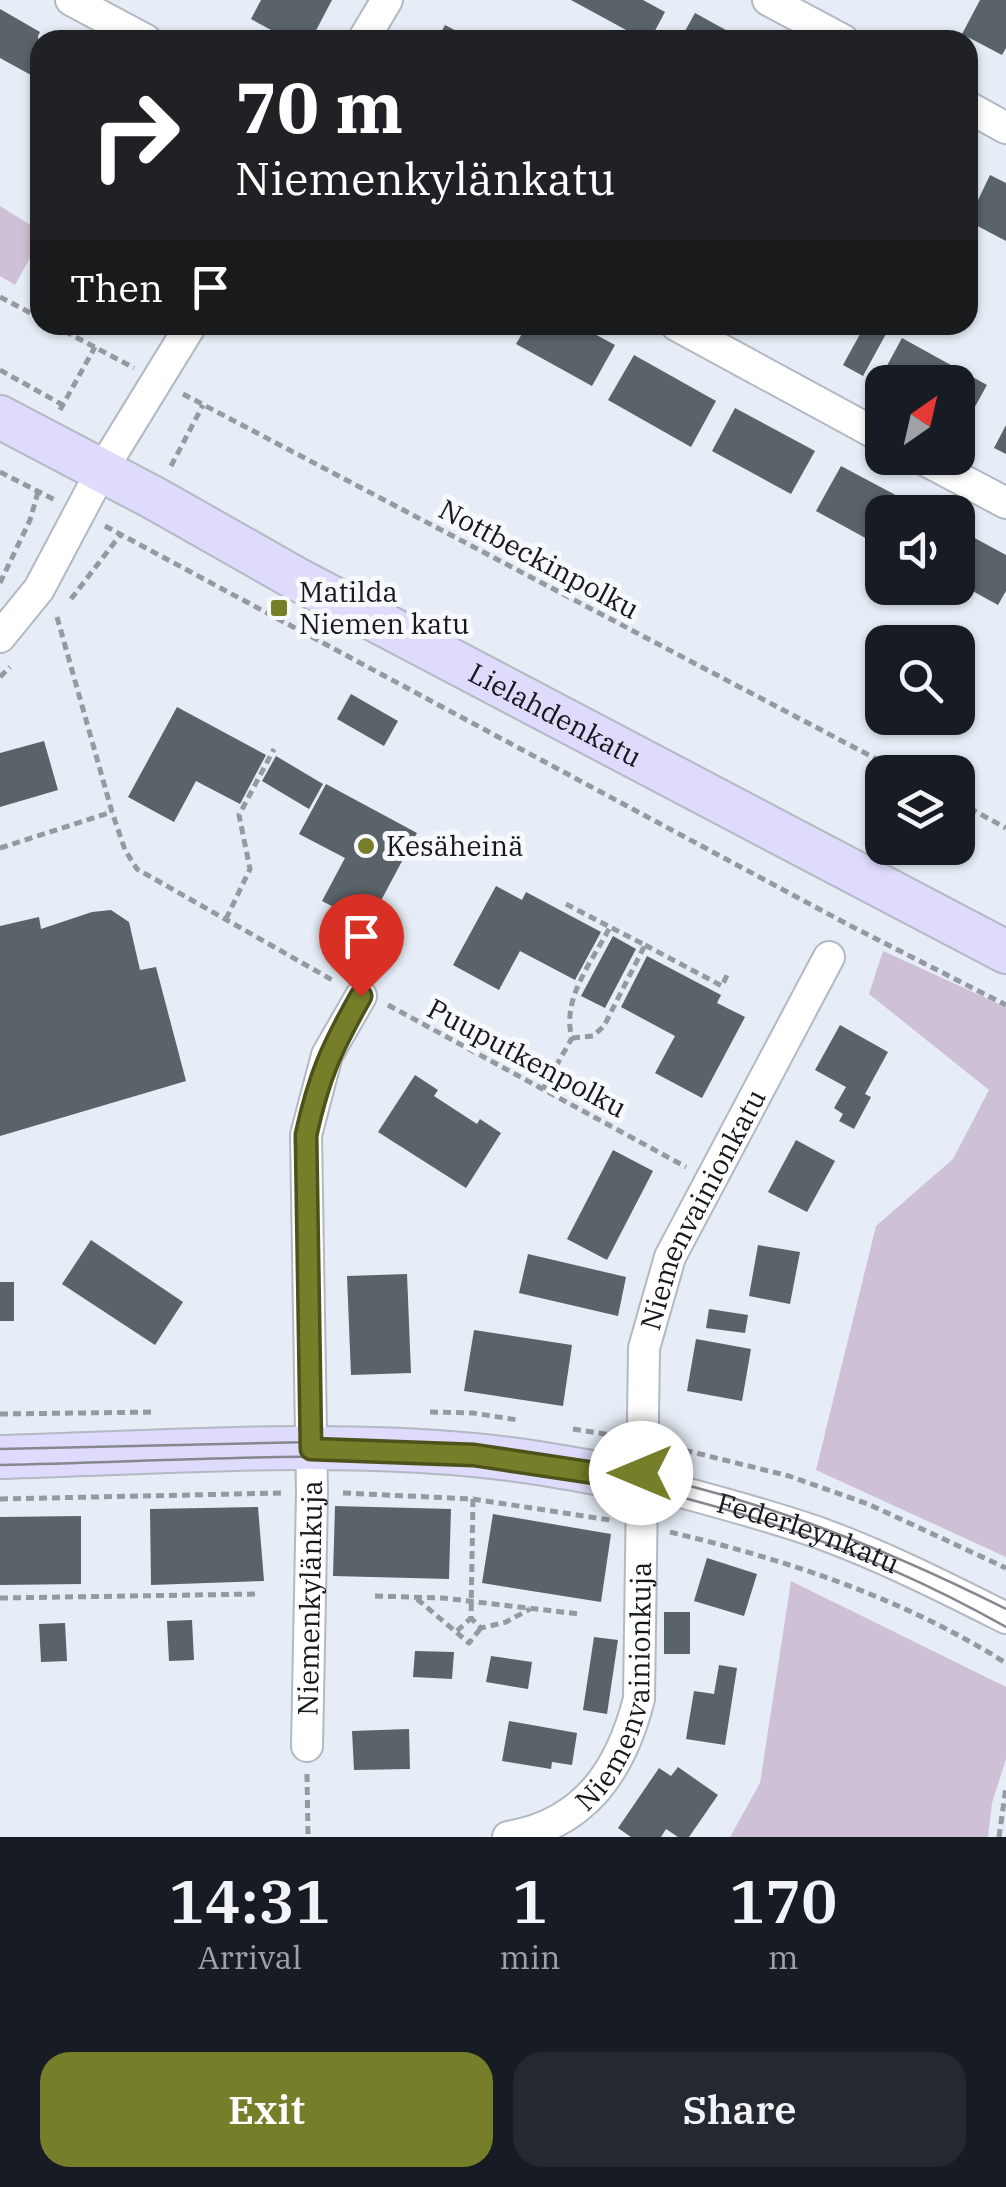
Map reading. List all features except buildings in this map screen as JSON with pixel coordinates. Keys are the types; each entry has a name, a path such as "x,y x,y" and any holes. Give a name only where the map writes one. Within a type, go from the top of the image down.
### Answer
{"main road":[{"name":"Lielahdenkatu","path":"0,417 295,578 1006,952"},
{"name":"Federleynkatu","path":"0,1457 311,1449 474,1455 641,1480"}],"street":[{"path":"71,0 127,30"},
{"path":"369,30 388,0"},
{"path":"768,0 824,30"},
{"path":"978,113 1006,128"},
{"path":"0,637 39,589 102,470 184,335"},
{"path":"695,335 865,427"},
{"path":"954,475 1006,503"},
{"name":"Niemenvainionkatu","path":"641,1480 644,1348 670,1257 829,957"},
{"name":"Niemenkylänkuja","path":"307,1746 312,1493 306,1135 316,1087 328,1055 361,996"},
{"name":"Niemenvainionkuja","path":"508,1837 527,1834 563,1816 594,1794 618,1763 639,1699 641,1480"},
{"name":"Federleynkatu","path":"641,1480 824,1535 910,1569 1006,1618"}],"path":[{"path":"0,297 30,313"},
{"name":"Nottbeckinpolku","path":"72,335 870,755"},
{"path":"0,370 64,405"},
{"path":"0,472 1006,1005"},
{"path":"0,583 30,520 38,492"},
{"name":"Puuputkenpolku","path":"56,616 112,812 125,850 138,869 361,996 371,996 711,1180"},
{"path":"226,920 250,870 239,816 274,748"},
{"path":"975,811 1006,828"},
{"path":"0,848 112,812"},
{"path":"566,904 722,986 728,973"},
{"path":"544,1089 572,1038 566,1018 573,997 610,927"},
{"path":"572,1038 593,1036 604,1026 645,945"},
{"path":"0,1498 312,1493 473,1499 641,1524 746,1550 867,1591 1006,1662"},
{"path":"473,1499 470,1601 471,1618 480,1628"},
{"path":"0,1598 258,1594"},
{"path":"375,1596 470,1601 579,1614"},
{"path":"414,1597 470,1643 480,1628 506,1622 532,1609"},
{"path":"457,1631 471,1618"},
{"path":"307,1746 308,1837"},
{"path":"999,1837 1006,1787"}],"shaded area":[{"path":"0,206 30,225 30,258 15,285 0,276"},
{"path":"883,951 1006,1007 1006,1557 816,1470 876,1226 953,1159 989,1090 869,994"},
{"path":"791,1581 1006,1687 1006,1759 992,1803 988,1837 730,1837 760,1783"}],"tram line":[{"path":"0,1449 311,1442 434,1446"},
{"path":"0,1465 354,1457 472,1462 610,1481 748,1516 815,1539 944,1594 1006,1627"},
{"path":"602,1466 707,1491 809,1523 909,1563 1006,1609"}],"place":[{"name":"Matilda Niemen katu","path":"279,608"},
{"name":"Kesäheinä","path":"366,846"}],"route":[{"path":"361,996 328,1055 316,1087 306,1135 311,1449 474,1455 641,1480 641,1473"}]}
